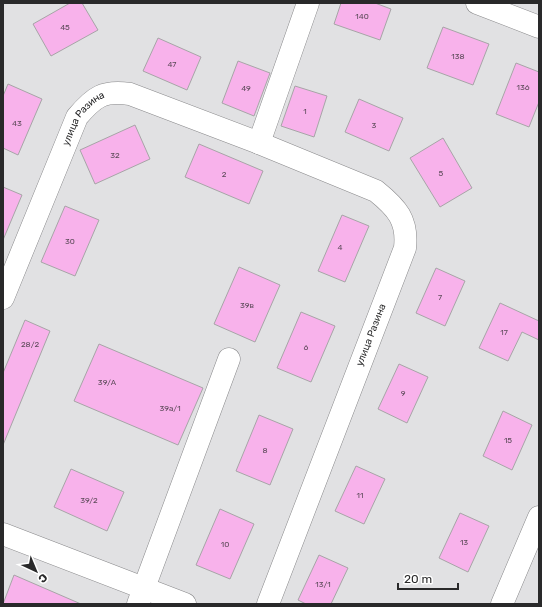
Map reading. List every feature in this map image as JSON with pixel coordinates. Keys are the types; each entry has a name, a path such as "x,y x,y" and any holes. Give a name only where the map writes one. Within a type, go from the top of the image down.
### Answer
{"street":[{"path":"259,142 308,3"},
{"path":"477,3 539,27"},
{"name":"улица Разина","path":"3,298 76,117 87,105 99,96 114,92 130,94 259,142 376,191 390,203 401,217 406,233 405,248 268,604"},
{"path":"141,596 229,359"},
{"path":"502,604 539,517"},
{"path":"3,534 141,596 185,604"}],"building":[{"path":"70,3 82,3 98,30 51,56 33,24"},
{"path":"341,3 375,3 391,9 380,40 334,24"},
{"path":"443,27 489,44 473,85 427,68"},
{"path":"158,38 201,57 187,90 143,71"},
{"path":"238,61 270,73 254,116 222,103"},
{"path":"516,63 539,72 539,102 529,127 496,114"},
{"path":"8,84 42,99 18,155 3,148 3,96"},
{"path":"295,86 327,96 314,137 281,126"},
{"path":"359,99 403,118 389,151 345,132"},
{"path":"135,125 150,159 95,184 80,150"},
{"path":"443,138 472,188 440,207 410,158"},
{"path":"199,144 263,171 249,204 185,177"},
{"path":"3,187 22,195 3,240"},
{"path":"65,206 99,220 75,276 41,262"},
{"path":"342,215 369,226 345,282 318,271"},
{"path":"239,267 280,285 255,342 214,324"},
{"path":"436,268 465,281 445,326 416,313"},
{"path":"500,303 539,321 539,340 522,332 508,361 479,348"},
{"path":"301,312 335,326 311,382 277,368"},
{"path":"25,320 50,331 3,445 3,373"},
{"path":"99,344 203,388 178,445 74,401"},
{"path":"399,364 428,377 407,423 378,409"},
{"path":"503,411 532,425 512,470 483,456"},
{"path":"259,415 293,429 270,485 236,471"},
{"path":"356,466 385,479 364,524 335,511"},
{"path":"71,469 124,492 107,531 54,507"},
{"path":"220,509 254,524 230,579 196,565"},
{"path":"460,513 489,526 468,572 439,558"},
{"path":"319,555 348,568 331,604 306,604 298,600"},
{"path":"14,575 81,604 3,604"}]}
